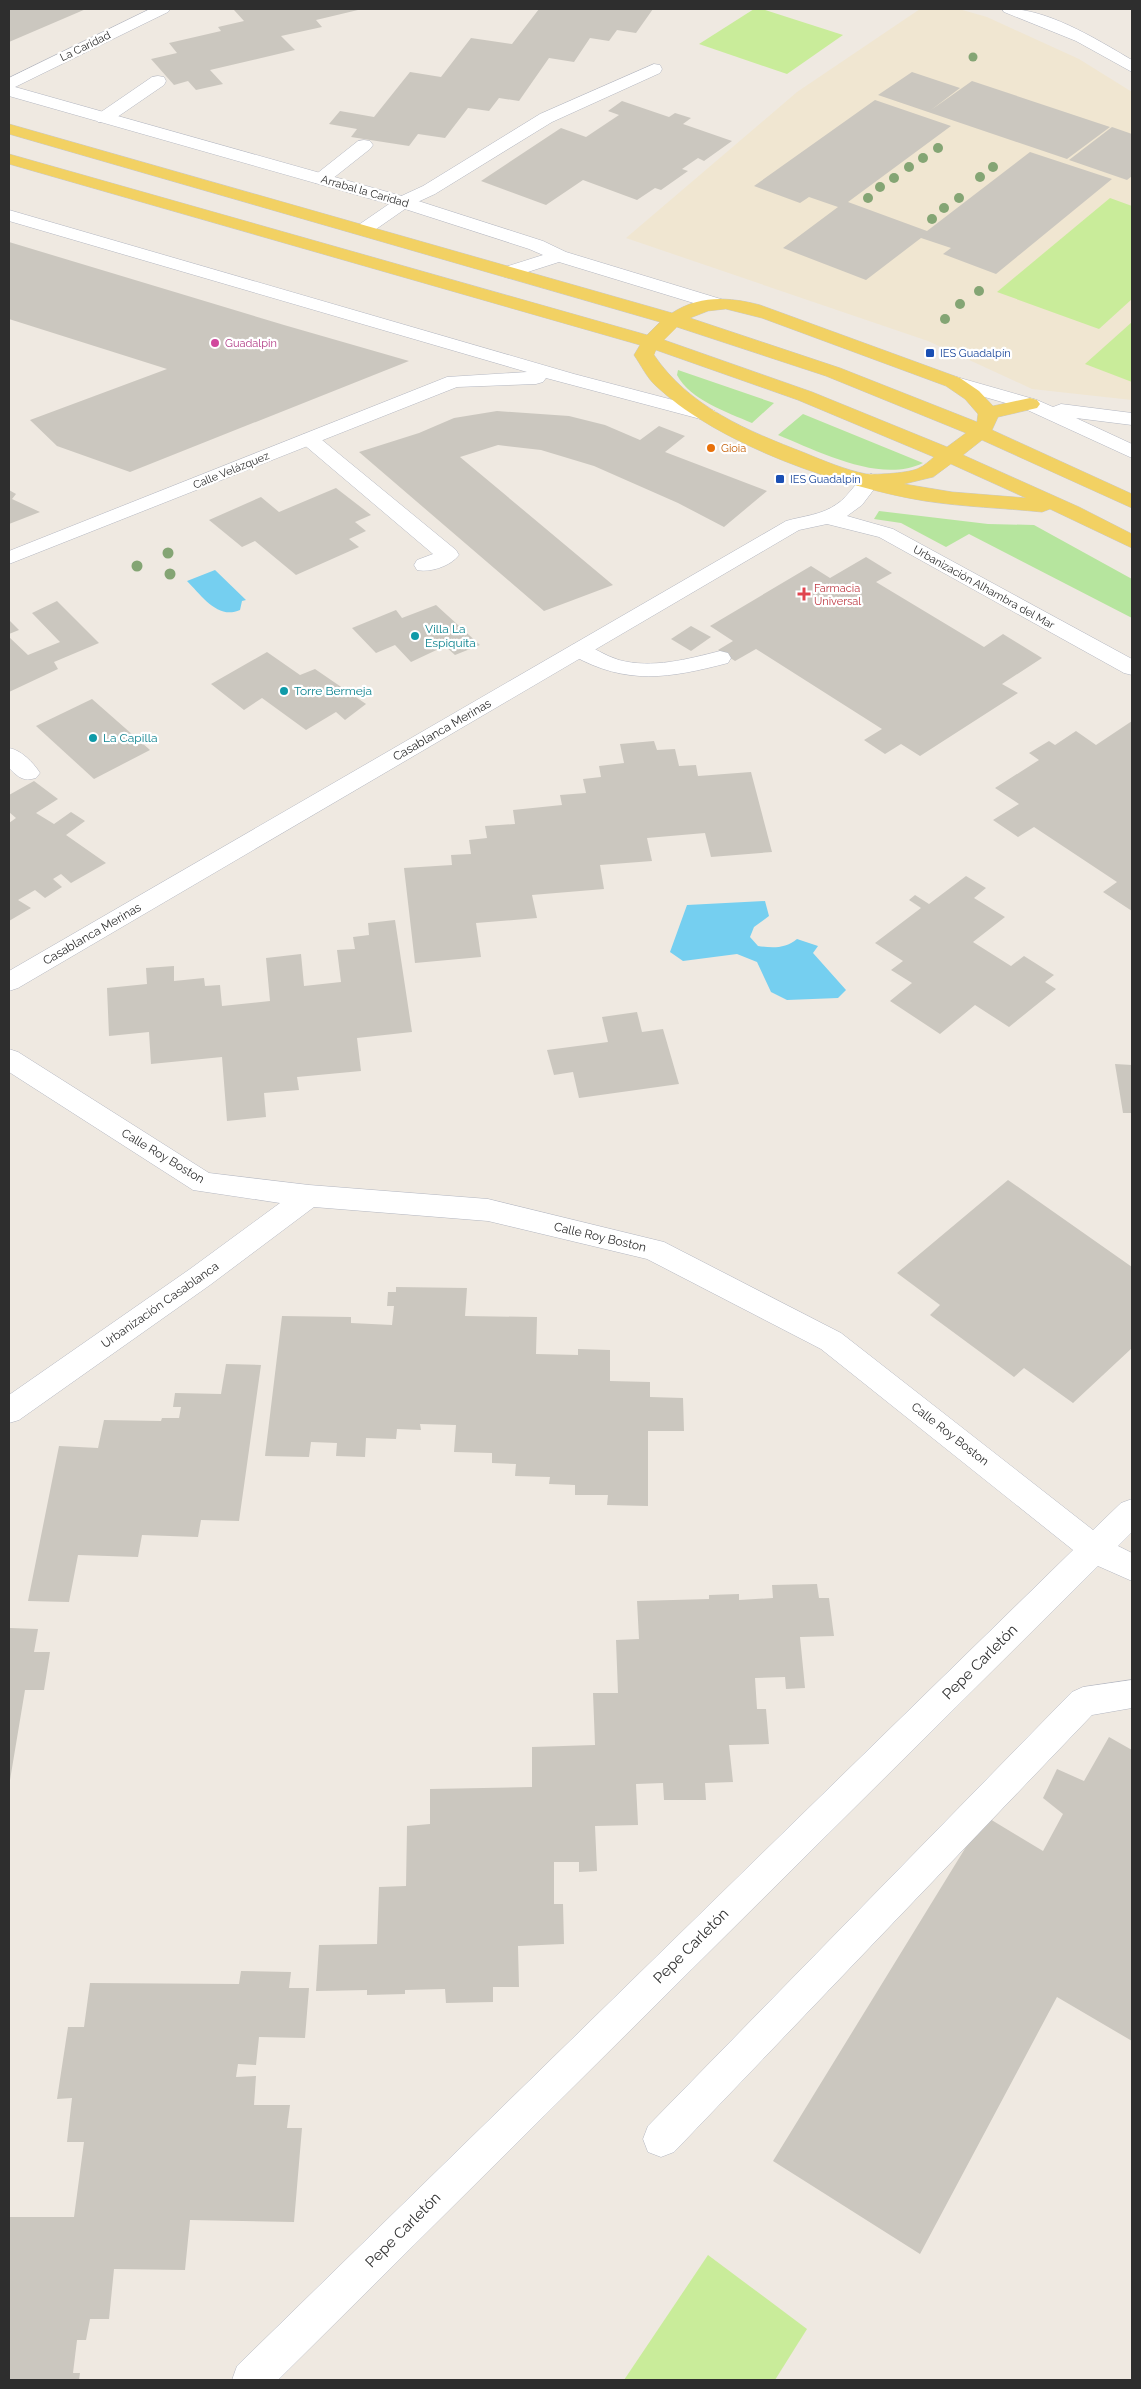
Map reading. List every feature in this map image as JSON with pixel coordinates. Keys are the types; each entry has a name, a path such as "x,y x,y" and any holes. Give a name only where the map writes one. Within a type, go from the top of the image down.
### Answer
{"main road":[{"path":"9,129 672,319 984,422 1132,502"},
{"path":"9,159 651,342 805,396 951,456 1072,511 1132,542"},
{"path":"984,422 972,396 953,382 765,313 717,304 672,319 651,342 644,355 650,368 672,390 708,415 818,465 941,497 1007,502 1072,511"},
{"path":"871,480 912,477 926,473 951,456 984,422 1030,404"}],"street":[{"name":"La Caridad","path":"9,84 162,9"},
{"path":"1010,9 1082,38 1132,67"},
{"path":"363,230 403,202 429,190 546,118 654,69"},
{"path":"104,118 158,81"},
{"name":"Arrabal la Caridad","path":"9,91 403,202 536,245 559,256 717,304"},
{"path":"321,179 364,144"},
{"path":"9,215 427,338 567,378 708,415"},
{"path":"509,272 559,256"},
{"path":"427,338 446,351 453,360 456,371 454,381"},
{"name":"Calle Velázquez","path":"9,558 454,381 513,377 567,378"},
{"path":"953,382 1030,404 1109,418 1132,419"},
{"path":"1030,404 1132,452"},
{"path":"309,439 448,555 424,565"},
{"name":"Casablanca Merinas","path":"9,982 793,524 830,518 856,502 871,480"},
{"name":"Urbanización Alhambra del Mar","path":"830,518 886,533 1132,668"},
{"path":"580,650 594,660 634,672 689,667 720,658"},
{"path":"9,755 28,773"},
{"name":"Calle Roy Boston","path":"9,1060 203,1183 309,1196 488,1210 654,1250 831,1341 1095,1549 1132,1568"},
{"name":"Urbanización Casablanca","path":"9,1411 200,1277 309,1196"},
{"name":"Pepe Carletón","path":"251,2380 1132,1512"},
{"path":"661,2138 1083,1702 1132,1694"}],"shaded area":[{"path":"920,9 959,9 987,17 1079,59 1132,92 1132,400 1032,389 928,341 626,238 797,92"}],"green space":[{"path":"754,9 762,9 843,35 787,74 699,44"},
{"path":"1110,198 1132,206 1132,299 1099,329 997,292"},
{"path":"1132,322 1132,382 1085,364"},
{"path":"678,370 774,403 752,423 721,410 691,392 677,375"},
{"path":"803,414 923,463 906,468 888,470 869,468 849,463 778,435"},
{"path":"879,511 988,524 1034,525 1132,579 1132,618 969,534 946,547 901,523 874,519"},
{"path":"708,2255 807,2329 775,2380 624,2380"}],"water":[{"path":"215,570 246,600 242,601 240,610 225,612 218,609 211,605 187,581"},
{"path":"765,901 769,916 754,927 750,937 758,946 783,946 797,939 818,946 813,953 846,990 838,998 787,1000 771,992 757,962 737,954 683,961 670,952 687,905"}],"building":[{"path":"9,9 86,9 9,42"},
{"path":"539,9 653,9 636,33 617,30 609,41 590,38 574,62 549,58 519,101 499,98 489,111 468,108 445,138 418,134 409,146 351,137 357,129 329,124 340,111 374,117 410,72 441,77 471,38 512,44"},
{"path":"234,10 358,10 316,20 322,27 281,36 295,50 210,70 223,84 196,90 188,81 174,85 151,59 177,53 169,43 221,31 218,27 244,21"},
{"path":"912,72 960,88 931,110 972,81 1110,127 1067,159 878,95"},
{"path":"875,100 951,126 848,202 927,231 1030,152 1112,179 996,274 943,254 951,248 921,238 866,280 783,248 838,207 809,197 800,203 754,186"},
{"path":"622,101 669,117 675,113 691,118 683,124 732,141 704,161 698,158 682,169 688,171 661,190 655,188 637,200 583,180 546,205 481,181 561,128 586,137 619,115 608,111"},
{"path":"1112,127 1132,134 1132,176 1127,180 1069,160"},
{"name":"Guadalpin","path":"9,242 409,361 130,472 57,446 30,420 167,369 9,319"},
{"path":"497,411 569,416 605,425 640,440 659,426 685,436 665,452 767,491 724,527 678,503 594,466 541,450 498,445 460,457 613,585 544,611 359,452 419,433 454,418"},
{"path":"336,488 371,515 355,522 366,531 349,539 359,547 296,575 255,541 242,547 209,520 261,497 279,512"},
{"path":"9,490 16,494 12,499 40,512 9,524"},
{"path":"866,557 892,573 876,582 984,647 1003,634 1042,658 1002,684 1018,693 920,756 901,744 885,754 864,740 882,729 756,649 735,661 718,650 733,641 710,626 811,566 830,578"},
{"path":"57,601 99,643 54,662 58,669 9,692 9,637 28,655 60,642 32,613"},
{"name":"Villa La Espiquita","path":"436,605 480,645 455,655 445,646 411,662 395,645 376,653 352,628 396,610 402,618"},
{"path":"9,620 19,630 9,634"},
{"path":"691,626 711,637 691,651 671,639"},
{"name":"Torre Bermeja","path":"267,652 300,675 315,669 366,704 345,720 336,712 306,730 262,698 244,710 211,684"},
{"name":"La Capilla","path":"92,699 150,750 94,779 36,726"},
{"path":"1132,721 1132,911 1103,892 1117,882 1034,827 1018,837 993,820 1019,804 995,788 1039,760 1029,753 1049,741 1055,745 1076,731 1096,745"},
{"path":"654,741 657,750 675,749 679,766 696,765 698,776 751,772 772,852 711,857 705,833 647,838 652,861 600,865 604,889 532,895 537,918 476,923 481,957 415,963 404,868 452,865 451,855 471,854 469,840 487,838 485,826 515,824 513,810 562,805 560,795 586,793 583,779 601,777 599,766 624,763 620,744"},
{"path":"34,781 58,799 36,813 54,824 71,812 85,821 66,835 106,863 71,883 61,874 53,879 62,887 45,898 35,890 18,900 31,908 9,921 9,823 16,818 9,812 9,795"},
{"path":"966,876 986,888 974,898 1005,917 973,942 1011,966 1024,956 1054,975 1045,982 1056,989 1009,1027 975,1005 940,1034 890,1001 912,983 891,970 903,961 875,943 921,908 909,900 915,895 929,904"},
{"path":"395,920 412,1032 357,1038 361,1071 297,1077 299,1090 264,1093 266,1117 227,1121 222,1057 151,1064 149,1032 109,1036 107,988 147,984 146,968 174,966 174,981 204,978 205,986 220,985 222,1006 270,1001 266,958 301,954 304,986 341,982 337,950 355,949 353,937 369,935 368,923"},
{"path":"637,1012 642,1032 663,1029 679,1084 579,1098 573,1072 554,1075 547,1050 608,1042 602,1017"},
{"path":"1115,1064 1132,1065 1132,1113 1123,1113"},
{"path":"1008,1180 1132,1267 1132,1348 1073,1403 1024,1368 1014,1377 930,1315 940,1305 897,1273"},
{"path":"396,1287 467,1288 465,1316 537,1317 536,1354 578,1355 578,1349 610,1350 610,1381 650,1382 650,1397 683,1398 684,1431 648,1431 648,1506 607,1505 608,1495 575,1495 575,1485 549,1484 550,1477 515,1476 516,1464 492,1463 492,1453 454,1452 456,1425 420,1424 421,1430 397,1429 396,1439 366,1438 365,1457 336,1456 337,1443 311,1442 309,1457 265,1456 282,1316 351,1317 351,1323 392,1325 394,1306 387,1306 388,1292 396,1292"},
{"path":"226,1364 261,1365 239,1521 201,1520 198,1537 142,1535 138,1557 78,1555 69,1602 28,1601 59,1446 98,1448 104,1420 161,1421 162,1418 179,1418 181,1407 173,1407 175,1393 221,1394"},
{"path":"817,1584 819,1598 829,1598 834,1636 800,1637 805,1688 786,1689 785,1677 755,1678 757,1709 766,1709 769,1744 729,1745 733,1782 705,1783 706,1800 664,1800 663,1783 636,1784 638,1825 595,1826 597,1871 579,1872 579,1862 554,1862 554,1904 563,1904 564,1944 518,1946 519,1987 493,1987 493,2002 446,2003 445,1989 405,1990 405,1994 367,1995 367,1990 316,1991 319,1945 377,1944 379,1887 406,1886 407,1826 430,1824 430,1789 532,1787 532,1747 595,1745 593,1693 618,1693 616,1640 639,1639 637,1601 709,1599 709,1595 739,1594 739,1600 773,1598 772,1585"},
{"path":"10,1628 38,1629 34,1652 50,1652 44,1690 25,1690 10,1780"},
{"path":"1109,1737 1132,1750 1132,2041 1057,1997 920,2254 773,2161 985,1816 1043,1851 1063,1814 1043,1798 1057,1769 1084,1781"},
{"path":"241,1971 291,1972 289,1988 309,1988 305,2038 259,2037 256,2065 238,2064 236,2077 256,2076 254,2105 290,2105 287,2128 302,2128 294,2222 190,2220 185,2270 114,2269 109,2319 90,2319 86,2340 77,2340 73,2373 80,2373 79,2380 9,2380 9,2217 74,2217 84,2142 67,2142 72,2098 57,2099 68,2027 84,2027 90,1983 239,1984"}],"place":[{"name":"Guadalpin","path":"215,343"},
{"name":"IES Guadalpín","path":"930,353"},
{"name":"Gioia","path":"711,448"},
{"name":"IES Guadalpin","path":"780,479"},
{"name":"Farmacia Universal","path":"804,594"},
{"name":"Villa La Espiquita","path":"415,636"},
{"name":"Torre Bermeja","path":"284,691"},
{"name":"La Capilla","path":"93,738"}]}
